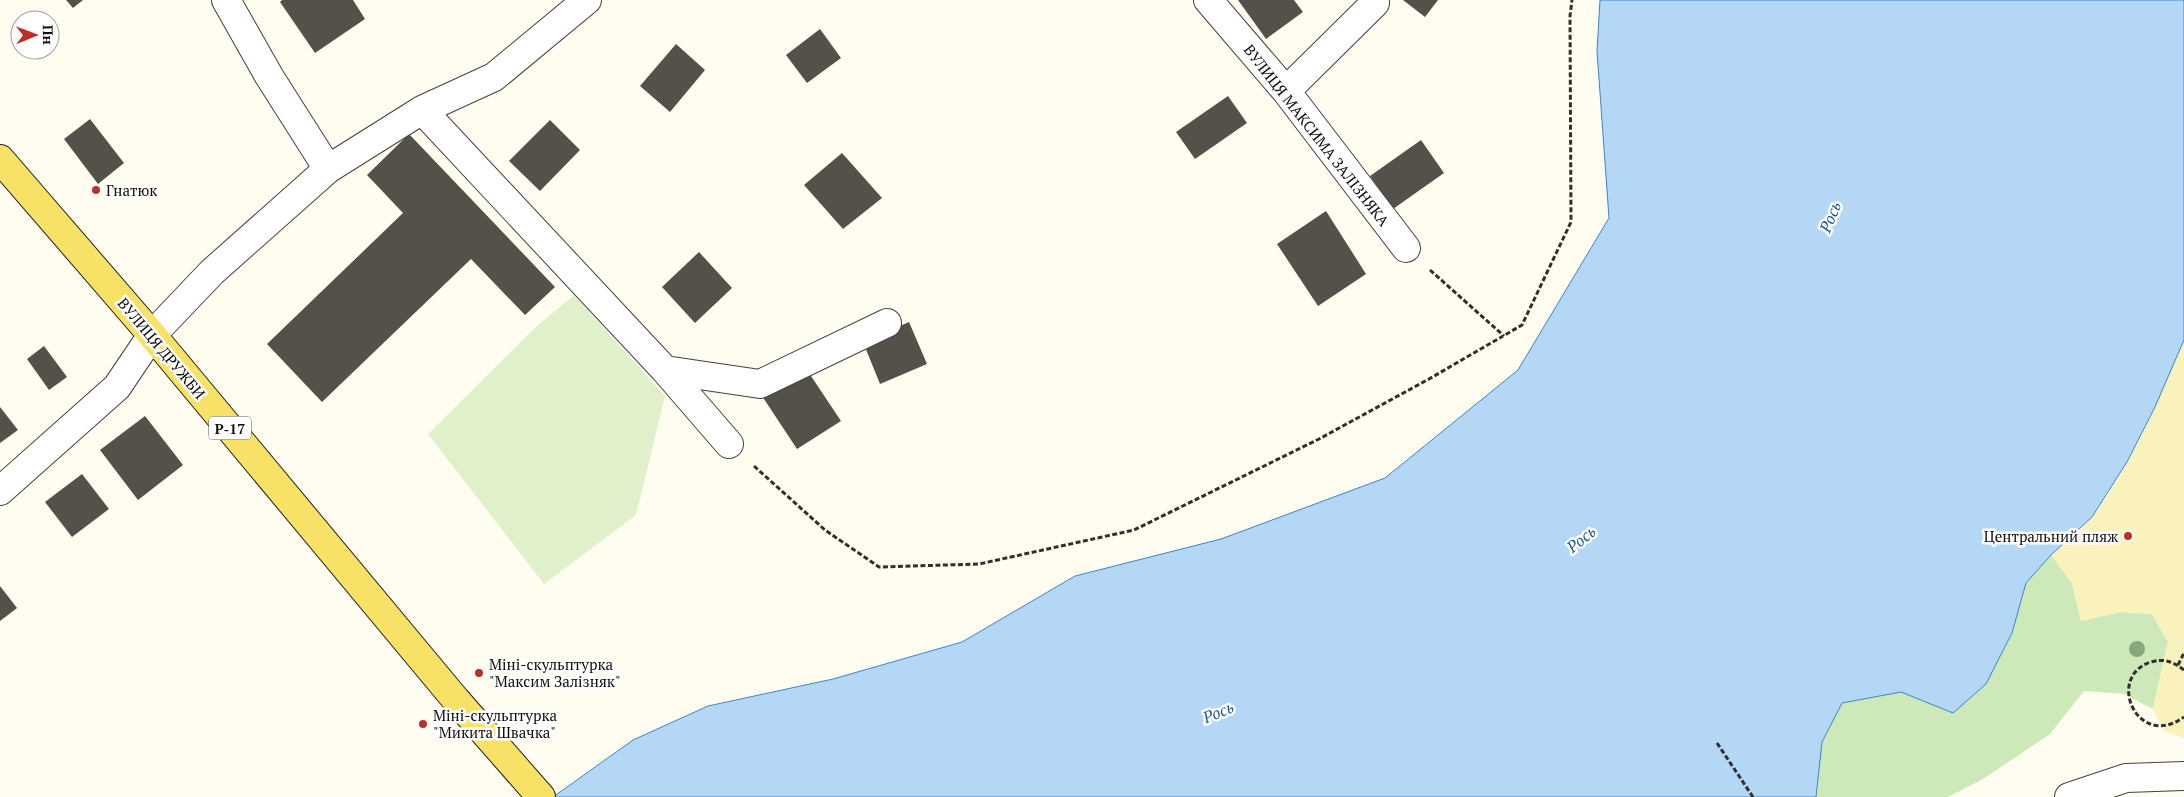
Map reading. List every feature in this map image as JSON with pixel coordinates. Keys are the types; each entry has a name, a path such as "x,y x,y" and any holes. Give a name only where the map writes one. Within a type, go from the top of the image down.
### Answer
{"main road":[{"name":"ВУЛИЦЯ ДРУЖБИ","path":"0,159 152,335 456,700 541,797"}],"street":[{"path":"226,0 269,76 328,169"},
{"path":"0,491 117,387 152,335 212,272 328,169 422,110 494,77 588,0"},
{"name":"ВУЛИЦЯ МАКСИМА ЗАЛІЗНЯКА","path":"1208,0 1286,91 1406,248"},
{"path":"1286,91 1375,3"},
{"path":"422,110 665,370 729,444"},
{"path":"665,370 760,384 887,323"},
{"path":"2069,797 2126,778 2184,776"}],"path":[{"path":"729,444 825,530 879,567 979,564 1134,530 1319,439 1522,325 1571,222 1570,16 1572,0"},
{"path":"1406,248 1504,336"},
{"path":"2178,664 2184,653"},
{"path":"2184,670 2178,664 2159,660 2150,662 2141,667 2130,683 2130,702 2140,718 2148,724 2167,726 2184,717"},
{"path":"1717,743 1753,797"}],"green space":[{"path":"574,295 665,396 636,515 544,584 428,434 538,325"},
{"path":"2051,555 2072,583 2081,621 2120,612 2152,614 2168,642 2153,709 2124,694 2084,691 2050,734 1983,779 1948,797 1816,797 1822,742 1842,703 1901,692 1953,713 2012,633 2026,583"}],"sand":[{"name":"Центральний пляж","path":"2184,340 2184,738 2164,731 2153,709 2168,642 2152,614 2120,612 2081,621 2072,583 2051,555 2089,521 2120,475 2144,431"}],"water":[{"name":"Рось","path":"1600,0 2184,0 2184,340 2155,407 2127,462 2092,517 2051,555 2026,583 2012,633 1986,684 1953,713 1901,692 1842,703 1822,742 1816,797 553,797 633,740 708,706 833,679 962,642 1075,576 1221,539 1385,478 1518,370 1609,218 1597,51"}],"building":[{"path":"66,0 83,0 73,8"},
{"path":"282,0 353,0 365,19 315,53 280,2"},
{"path":"1238,0 1294,0 1303,12 1266,39"},
{"path":"1403,0 1438,0 1425,17"},
{"path":"820,29 841,58 807,83 786,55"},
{"path":"676,44 705,70 670,112 640,86"},
{"path":"1228,96 1247,123 1195,159 1176,132"},
{"path":"90,119 124,163 98,184 64,139"},
{"path":"550,120 580,150 540,191 509,161"},
{"path":"409,134 555,287 525,315 471,259 322,402 267,344 403,213 367,175"},
{"path":"1421,140 1444,173 1393,209 1370,176"},
{"path":"842,153 882,198 843,229 804,185"},
{"path":"1326,211 1366,274 1318,306 1277,244"},
{"path":"699,252 732,288 695,323 662,287"},
{"path":"909,322 927,364 880,384 863,342"},
{"path":"44,346 67,377 49,390 27,359"},
{"path":"805,367 841,421 797,449 762,396"},
{"path":"0,407 18,430 0,443"},
{"path":"145,416 183,465 138,500 100,450"},
{"path":"82,474 109,509 72,537 45,502"},
{"path":"0,586 17,608 0,621"}],"place":[{"name":"Гнатюк","path":"96,190"},
{"name":"Центральний пляж","path":"2128,536"},
{"name":"Міні-скульптурка \"Максим Залізняк\"","path":"479,673"},
{"name":"Міні-скульптурка \"Микита Швачка\"","path":"423,724"}]}
